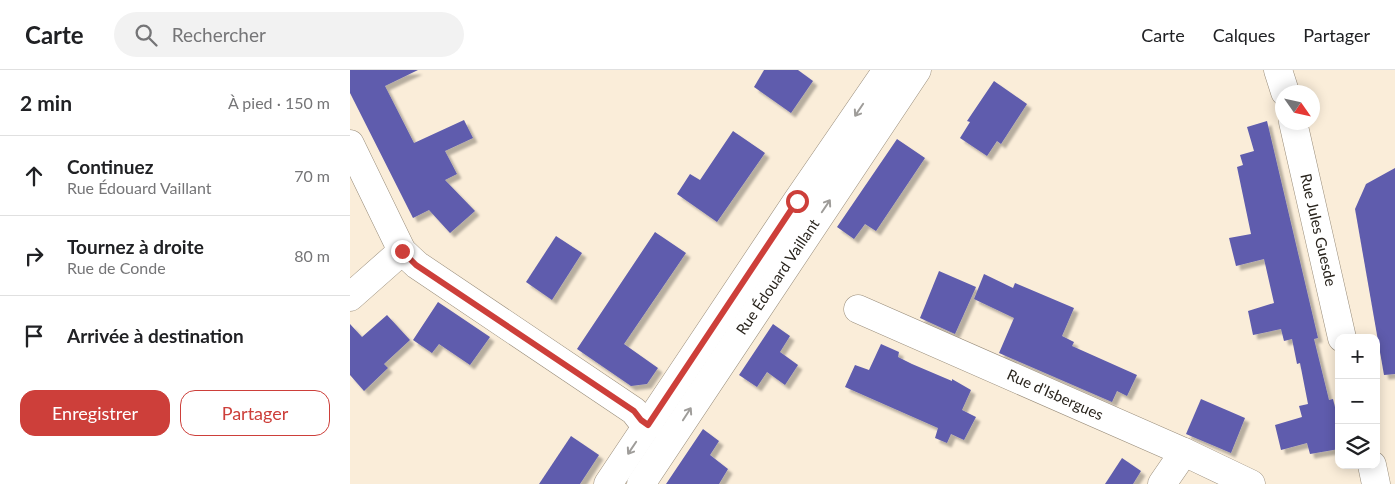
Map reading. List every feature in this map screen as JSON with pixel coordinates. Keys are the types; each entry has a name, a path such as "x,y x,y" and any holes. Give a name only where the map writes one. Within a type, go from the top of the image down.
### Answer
{"street":[{"name":"Rue Édouard Vaillant","path":"608,484 887,70"},
{"name":"Rue Édouard Vaillant","path":"641,484 917,70"},
{"path":"1278,70 1283,85"},
{"name":"Rue Jules Guesde","path":"1295,130 1341,334"},
{"path":"350,144 402,251 416,265 634,411 648,425"},
{"path":"350,297 402,251"},
{"name":"Rue d'Isbergues","path":"858,309 1184,452 1251,484"},
{"path":"1162,484 1184,452"},
{"path":"1373,469 1376,484"}],"building":[{"path":"350,70 418,70 385,86 414,143 464,120 473,138 445,151 457,174 445,180 475,211 450,233 429,210 413,218 350,93"},
{"path":"764,70 798,70 813,81 791,113 754,87"},
{"path":"994,81 1027,104 1001,144 997,141 987,156 960,138 970,122 967,121"},
{"path":"1267,121 1318,338 1314,339 1329,400 1333,399 1335,407 1335,450 1310,454 1307,443 1281,450 1275,425 1302,417 1299,406 1308,404 1300,363 1297,364 1292,339 1284,341 1281,329 1253,335 1248,311 1274,303 1264,259 1236,266 1229,238 1251,234 1237,167 1243,165 1240,155 1254,151 1247,127"},
{"path":"733,131 765,153 717,222 677,194 690,174 700,180"},
{"path":"897,139 925,158 876,231 865,224 854,239 837,227"},
{"path":"1395,168 1395,374 1384,375 1380,352 1380,334 1377,334 1355,209 1366,184"},
{"path":"655,232 686,253 624,344 658,368 647,384 631,386 577,349"},
{"path":"556,236 582,253 552,300 526,282"},
{"path":"939,271 976,287 955,334 920,318"},
{"path":"984,274 1013,288 1015,283 1074,308 1062,336 1074,342 1072,346 1137,375 1127,396 1117,391 1112,402 999,353 1014,318 974,299"},
{"path":"438,302 490,337 470,365 439,344 432,353 413,340"},
{"path":"387,315 410,340 384,364 388,368 364,391 350,375 350,324 362,337"},
{"path":"773,324 790,336 780,352 798,365 785,385 767,372 757,387 739,375"},
{"path":"881,344 899,352 898,357 952,381 952,379 971,390 962,410 976,417 964,440 951,434 947,443 935,438 938,428 845,387 855,365 869,370"},
{"path":"1201,399 1245,418 1231,453 1186,434"},
{"path":"703,429 719,441 710,455 728,469 719,484 666,484"},
{"path":"571,436 599,455 580,484 539,484"},
{"path":"1122,458 1141,471 1133,484 1105,484"}],"route":[{"path":"402,251 416,265 634,411 648,425 797,201"}]}
